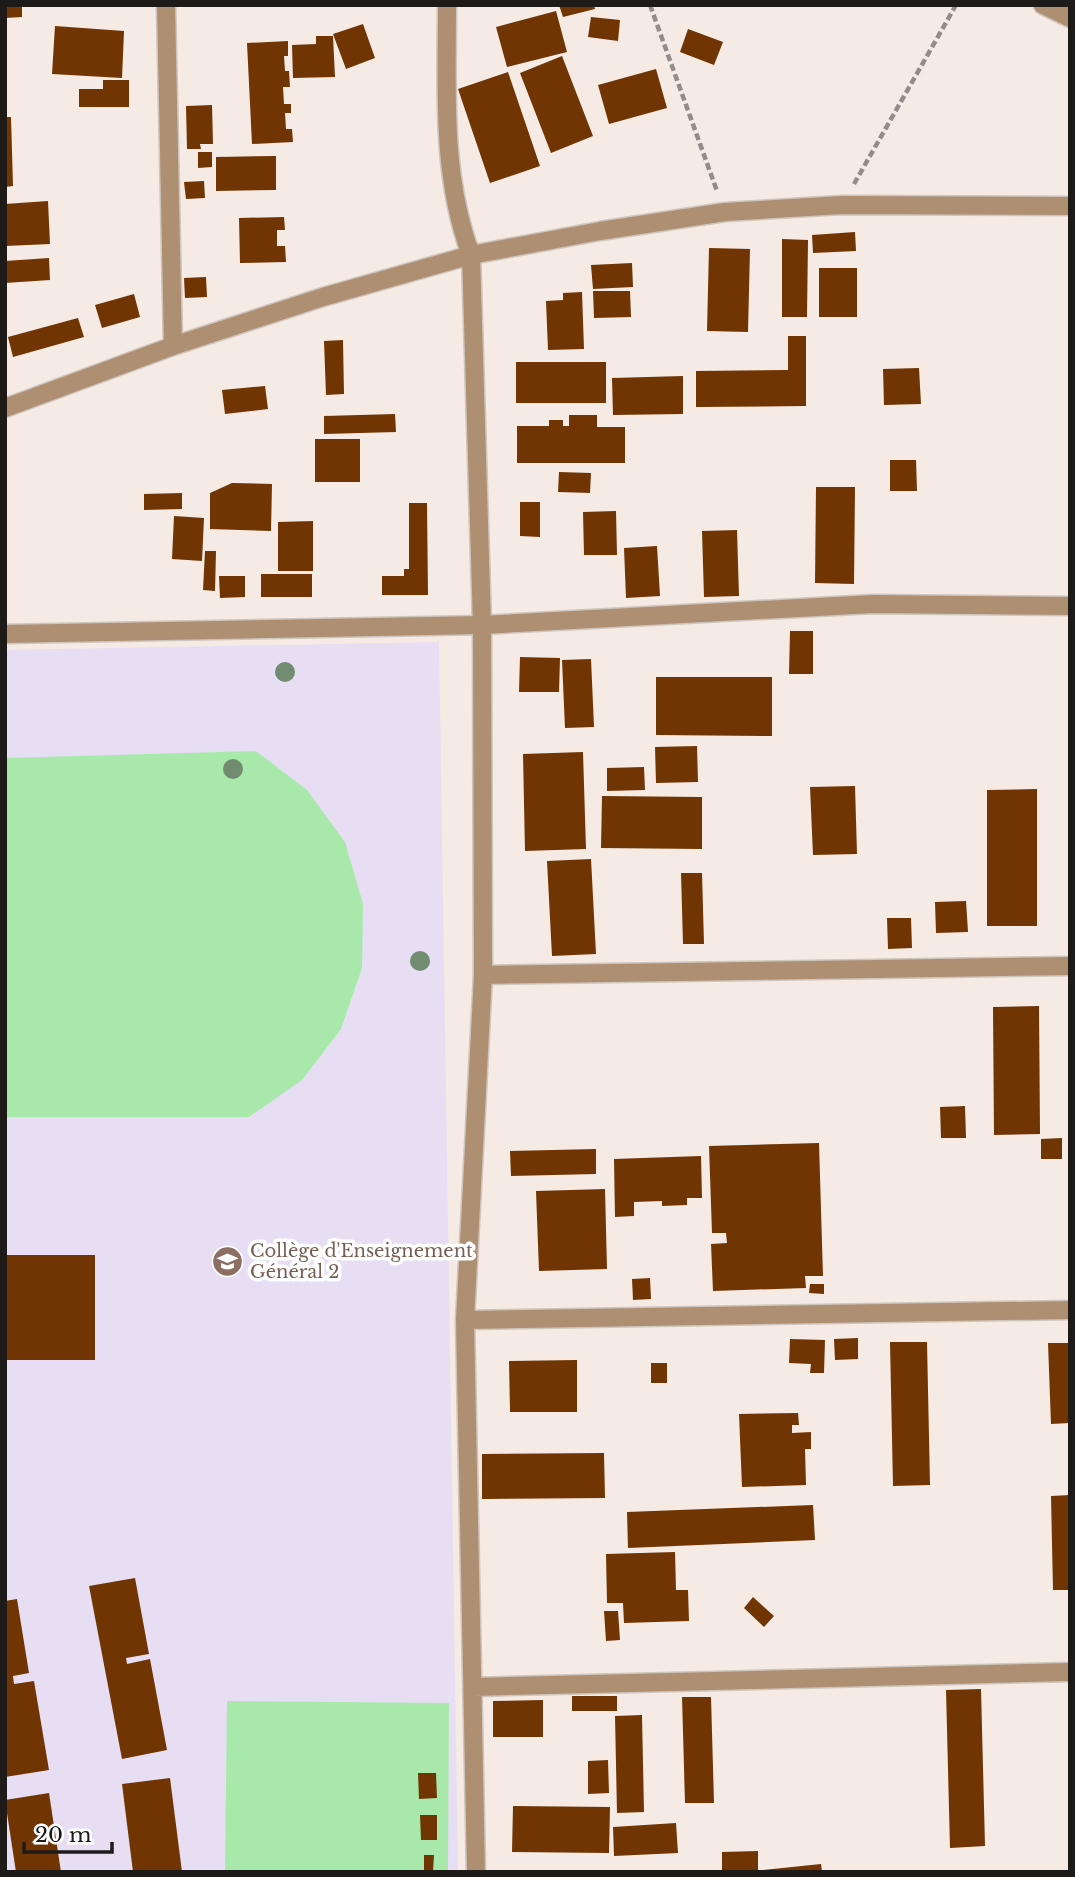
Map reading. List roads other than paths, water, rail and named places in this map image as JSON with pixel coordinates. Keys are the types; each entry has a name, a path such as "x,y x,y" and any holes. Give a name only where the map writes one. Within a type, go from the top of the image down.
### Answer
{"street":[{"path":"166,5 173,346"},
{"path":"447,5 448,155 459,224 471,255 482,625 483,975 465,1320 476,1872"},
{"path":"1043,5 1070,18"},
{"path":"5,408 173,346 323,297 471,255 600,231 725,212 842,205 1070,206"},
{"path":"5,634 482,625 873,604 1070,606"},
{"path":"483,975 1070,966"},
{"path":"465,1320 1070,1310"},
{"path":"472,1687 1070,1672"}],"place":[{"name":"Collège d'Enseignement Général 2","path":"227,1261"}]}
